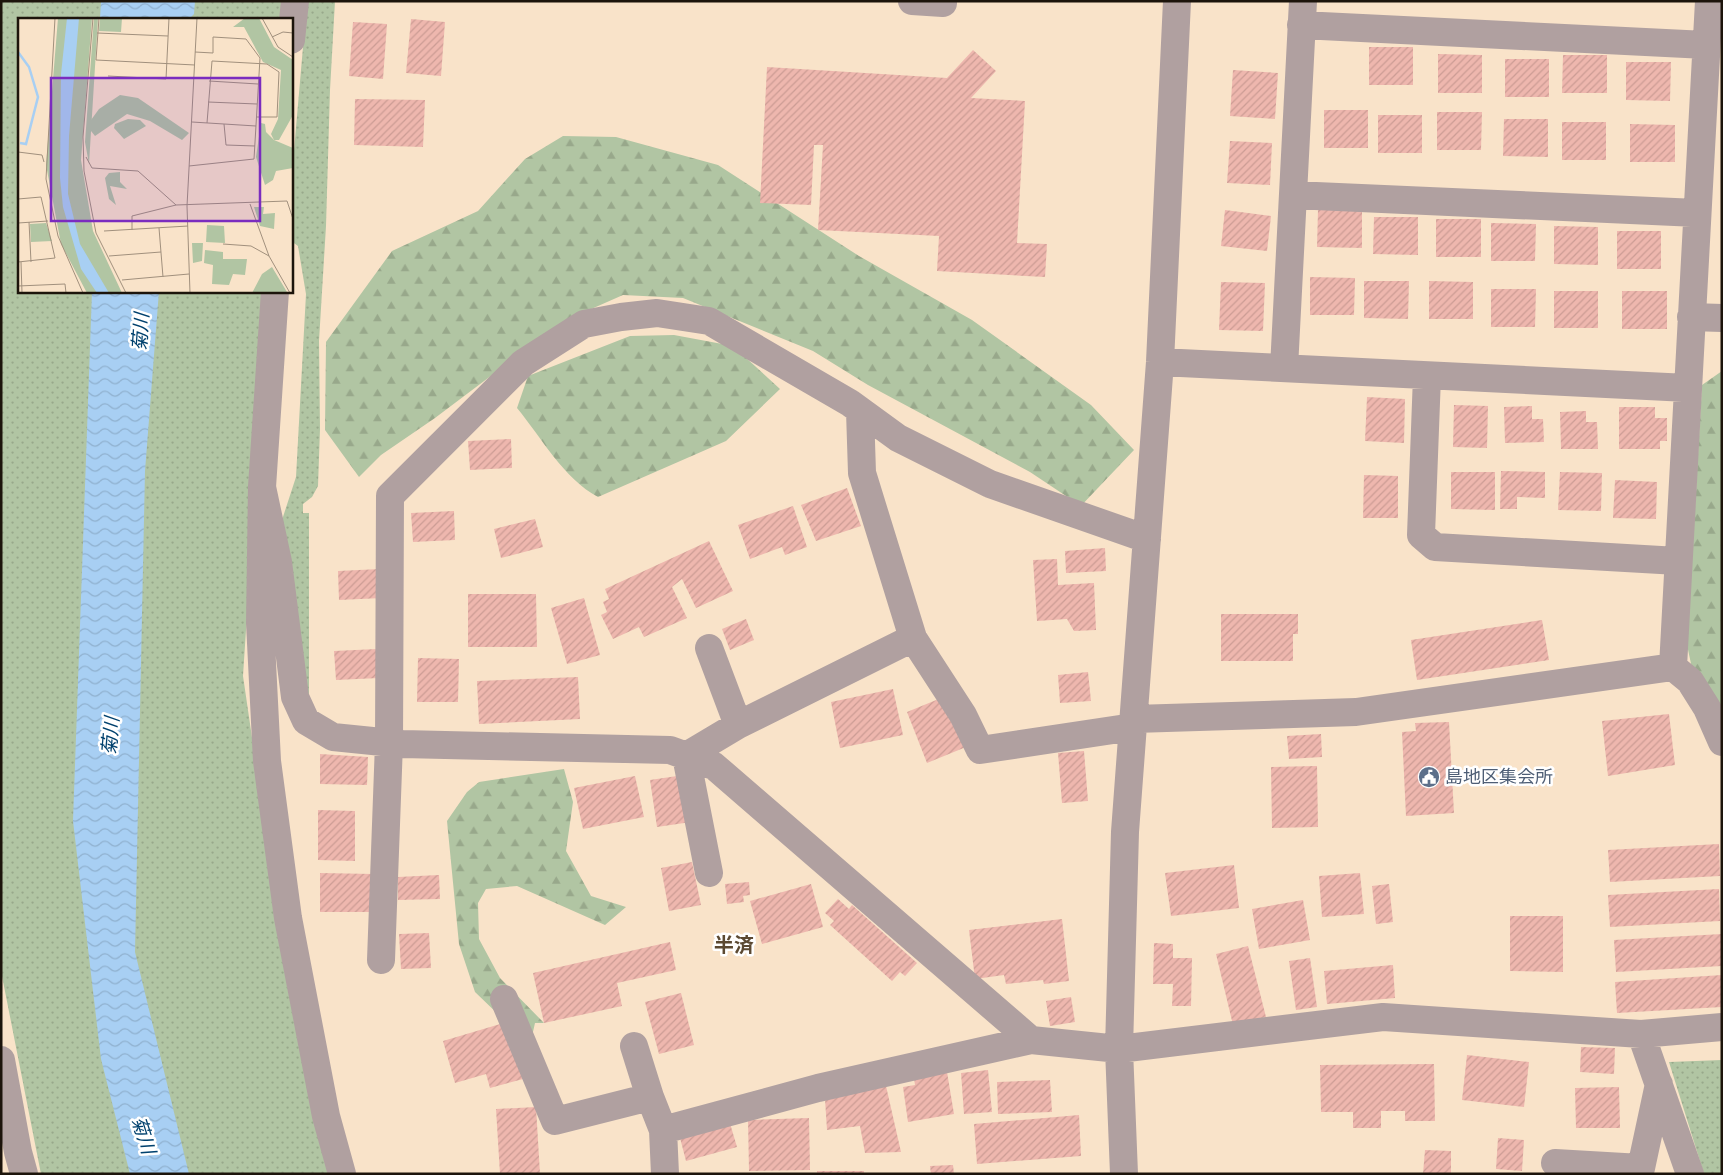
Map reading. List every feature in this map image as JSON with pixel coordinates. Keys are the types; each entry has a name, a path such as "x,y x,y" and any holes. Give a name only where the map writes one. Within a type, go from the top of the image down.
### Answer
{"street":[{"path":"292,30 295,1"},
{"path":"912,1 943,3 943,1"},
{"path":"1124,1174 1119,1049 1125,832 1160,362 1177,1"},
{"path":"1673,667 1708,1"},
{"path":"1284,368 1302,13 1706,45"},
{"path":"1293,195 1697,213"},
{"path":"275,292 262,487 260,623 268,761 288,918 326,1116 342,1174"},
{"path":"381,960 389,742 390,496 524,363 584,324 620,317 657,313 709,321 860,411 898,438 990,484 1147,540"},
{"path":"1691,317 1722,318"},
{"path":"1160,362 1688,388"},
{"path":"1427,376 1421,535 1435,547 1678,560"},
{"path":"860,411 862,473 913,638 963,715 980,750 1134,723 1356,712 1673,667 1690,681 1707,708 1722,742"},
{"path":"262,487 278,562 295,697 306,721 333,737 389,742 670,750 714,766 1031,1040"},
{"path":"686,756 738,725 913,638"},
{"path":"709,648 738,725"},
{"path":"686,756 709,873"},
{"path":"504,999 555,1121 650,1097"},
{"path":"663,1130 818,1088 1031,1040 1119,1049 1384,1017 1641,1034 1722,1027"},
{"path":"1641,1034 1690,1174"},
{"path":"634,1046 650,1097 663,1130 665,1174"},
{"path":"1,1060 18,1152 24,1174"},
{"path":"1555,1163 1641,1171 1659,1084"}],"green space":[{"path":"1,1 290,1 288,18 18,18 18,292 268,292 243,676 290,997 328,1174 41,1174 1,971"},
{"path":"307,1 335,1 326,226 319,341 320,429 318,486 312,497 303,504 303,513 309,513 309,705 281,523 296,477 306,294 298,246 292,242 292,174"},
{"path":"563,136 616,137 718,165 859,256 972,320 1091,405 1134,450 1078,509 1069,498 1030,472 868,385 813,351 683,298 623,295 564,321 435,418 381,455 359,477 325,430 326,342 392,251 478,211 525,159"},
{"path":"674,335 733,346 780,389 726,441 598,497 574,480 517,408 528,376 630,336"},
{"path":"1722,371 1722,728 1693,673 1687,645 1702,385"},
{"path":"564,769 573,802 566,851 591,896 626,907 605,925 517,886 486,889 478,903 479,939 500,978 544,1023 535,1023 530,1045 475,992 459,944 447,821 467,792 479,782"},
{"path":"1722,1060 1722,1174 1704,1174 1669,1062"}],"water":[{"path":"101,1 195,1 194,14 190,18 100,18"},
{"name":"菊川","path":"92,292 159,292 145,471 135,952 189,1174 130,1174 101,1059 73,821"}],"building":[{"path":"411,19 445,22 441,76 406,73"},
{"path":"353,22 387,24 383,79 349,76"},
{"path":"1369,47 1413,47 1413,85 1369,85"},
{"path":"973,50 996,71 971,98 1025,101 1017,243 1047,244 1045,277 937,271 939,236 818,230 823,145 814,145 811,205 760,203 767,67 947,78"},
{"path":"1438,54 1482,55 1482,93 1438,93"},
{"path":"1563,55 1607,55 1607,93 1562,93"},
{"path":"1505,59 1549,59 1549,97 1505,97"},
{"path":"1626,62 1671,62 1670,101 1626,100"},
{"path":"1233,70 1278,73 1275,119 1230,116"},
{"path":"355,99 425,100 423,147 354,145"},
{"path":"1324,110 1368,110 1368,148 1324,148"},
{"path":"1437,112 1482,112 1481,150 1437,150"},
{"path":"1378,115 1422,115 1422,153 1378,153"},
{"path":"1504,119 1548,119 1548,157 1503,156"},
{"path":"1562,122 1606,122 1606,160 1562,160"},
{"path":"1630,124 1675,125 1675,162 1630,162"},
{"path":"1230,141 1272,143 1270,185 1227,183"},
{"path":"1225,210 1271,216 1267,251 1221,246"},
{"path":"1318,210 1362,210 1362,248 1317,247"},
{"path":"1374,217 1418,217 1418,255 1373,254"},
{"path":"1436,219 1481,219 1481,257 1436,257"},
{"path":"1491,223 1536,224 1535,261 1491,261"},
{"path":"1554,226 1598,227 1598,265 1554,264"},
{"path":"1617,231 1661,231 1661,269 1617,269"},
{"path":"1310,277 1355,278 1354,315 1310,315"},
{"path":"1364,281 1409,281 1408,319 1364,318"},
{"path":"1429,281 1473,282 1473,319 1429,319"},
{"path":"1221,282 1265,283 1263,331 1219,330"},
{"path":"1491,289 1536,289 1535,327 1491,327"},
{"path":"1554,291 1598,291 1598,328 1554,328"},
{"path":"1622,291 1667,291 1667,329 1622,329"},
{"path":"1367,397 1405,399 1404,443 1365,441"},
{"path":"1454,405 1488,406 1487,448 1453,447"},
{"path":"1532,406 1532,419 1543,419 1544,442 1505,443 1504,407"},
{"path":"1619,407 1655,407 1655,418 1667,418 1667,441 1660,441 1660,449 1619,449"},
{"path":"1586,411 1586,422 1597,422 1598,449 1561,449 1560,412"},
{"path":"511,439 512,468 470,470 468,441"},
{"path":"1501,471 1545,472 1545,498 1517,497 1517,509 1500,509"},
{"path":"1451,472 1495,472 1495,510 1451,509"},
{"path":"1560,472 1602,473 1601,511 1558,510"},
{"path":"1364,475 1398,476 1398,518 1363,518"},
{"path":"1615,480 1657,482 1656,519 1613,518"},
{"path":"847,488 861,526 816,541 801,505"},
{"path":"793,506 807,547 785,555 782,547 750,559 738,525"},
{"path":"454,511 455,540 413,542 411,513"},
{"path":"535,519 543,547 501,558 494,529"},
{"path":"709,541 733,591 696,608 682,579 672,587 687,618 644,637 639,627 613,639 601,615 607,612 603,602 609,599 605,589"},
{"path":"1105,548 1106,571 1066,573 1065,551"},
{"path":"1057,559 1058,585 1094,583 1096,630 1074,631 1067,619 1037,621 1033,560"},
{"path":"380,569 382,598 339,600 338,571"},
{"path":"468,594 536,594 537,647 468,647"},
{"path":"584,598 600,655 567,664 551,608"},
{"path":"1221,614 1298,614 1298,634 1293,634 1293,661 1221,661"},
{"path":"746,619 754,640 730,650 722,629"},
{"path":"1542,620 1549,660 1417,680 1411,640"},
{"path":"377,649 379,678 336,680 334,651"},
{"path":"418,658 459,659 458,702 417,702"},
{"path":"1088,672 1091,701 1060,703 1058,675"},
{"path":"578,677 580,719 479,724 477,681"},
{"path":"893,689 903,735 840,748 831,702"},
{"path":"946,696 966,747 927,763 907,712"},
{"path":"1669,714 1675,765 1608,776 1602,721"},
{"path":"1449,722 1454,813 1406,816 1402,732 1416,731 1415,723"},
{"path":"1321,734 1322,757 1289,759 1287,736"},
{"path":"1084,751 1088,801 1062,803 1058,753"},
{"path":"320,754 368,757 367,785 320,784"},
{"path":"1317,766 1318,827 1272,828 1271,767"},
{"path":"684,775 691,822 657,827 650,780"},
{"path":"635,776 644,817 583,829 574,788"},
{"path":"318,810 355,811 355,861 318,860"},
{"path":"1719,844 1720,876 1610,882 1608,850"},
{"path":"692,862 701,905 669,911 661,868"},
{"path":"1234,865 1239,908 1171,916 1165,873"},
{"path":"320,873 374,874 375,912 320,912"},
{"path":"1360,873 1364,914 1322,917 1319,876"},
{"path":"439,875 440,899 398,900 398,877"},
{"path":"749,882 750,895 743,896 744,902 727,904 725,884"},
{"path":"811,884 823,927 762,944 750,901"},
{"path":"1389,884 1393,922 1376,924 1372,886"},
{"path":"1719,889 1720,921 1610,927 1608,895"},
{"path":"838,899 849,909 852,905 917,963 905,976 900,972 892,981 830,925 834,921 825,913"},
{"path":"1303,900 1310,940 1259,949 1252,909"},
{"path":"1510,916 1563,916 1563,972 1510,971"},
{"path":"1062,919 1069,981 1044,984 1043,980 1006,984 1004,975 975,979 969,930"},
{"path":"429,933 431,968 401,969 399,934"},
{"path":"1722,934 1722,966 1616,972 1614,940"},
{"path":"670,942 676,970 617,983 622,1006 544,1023 533,973"},
{"path":"1154,943 1173,944 1173,958 1192,958 1191,1006 1172,1006 1173,984 1153,984"},
{"path":"1248,946 1266,1017 1233,1025 1216,954"},
{"path":"1310,958 1317,1007 1296,1010 1289,961"},
{"path":"1393,965 1395,998 1327,1004 1324,971"},
{"path":"1722,975 1722,1007 1617,1013 1615,982"},
{"path":"681,993 694,1045 659,1054 645,1002"},
{"path":"1071,997 1075,1022 1050,1026 1046,1001"},
{"path":"507,1022 523,1079 490,1088 486,1074 455,1083 443,1041"},
{"path":"1581,1047 1615,1048 1614,1074 1580,1072"},
{"path":"1467,1055 1529,1062 1524,1107 1462,1100"},
{"path":"1434,1064 1435,1121 1405,1121 1405,1111 1381,1111 1381,1128 1353,1128 1353,1112 1321,1112 1320,1065"},
{"path":"988,1070 992,1112 964,1114 961,1073"},
{"path":"947,1072 954,1114 908,1122 903,1087 915,1085 914,1078"},
{"path":"1050,1080 1052,1112 998,1114 997,1082"},
{"path":"886,1086 901,1152 865,1153 860,1126 827,1130 825,1099"},
{"path":"1619,1087 1620,1128 1576,1128 1575,1088"},
{"path":"536,1107 540,1174 500,1174 496,1109"},
{"path":"1079,1115 1081,1156 977,1164 974,1124"},
{"path":"809,1118 810,1170 749,1171 748,1120"},
{"path":"729,1120 737,1147 686,1161 679,1134"},
{"path":"1498,1138 1524,1140 1522,1171 1496,1169"},
{"path":"1425,1150 1451,1151 1451,1174 1423,1174"},
{"path":"953,1165 954,1174 931,1174 930,1166"},
{"path":"817,1171 864,1171 864,1174 817,1174"}],"place":[{"name":"島地区集会所","path":"1429,777"}],"district":[{"name":"半済","path":"734,945"}]}
